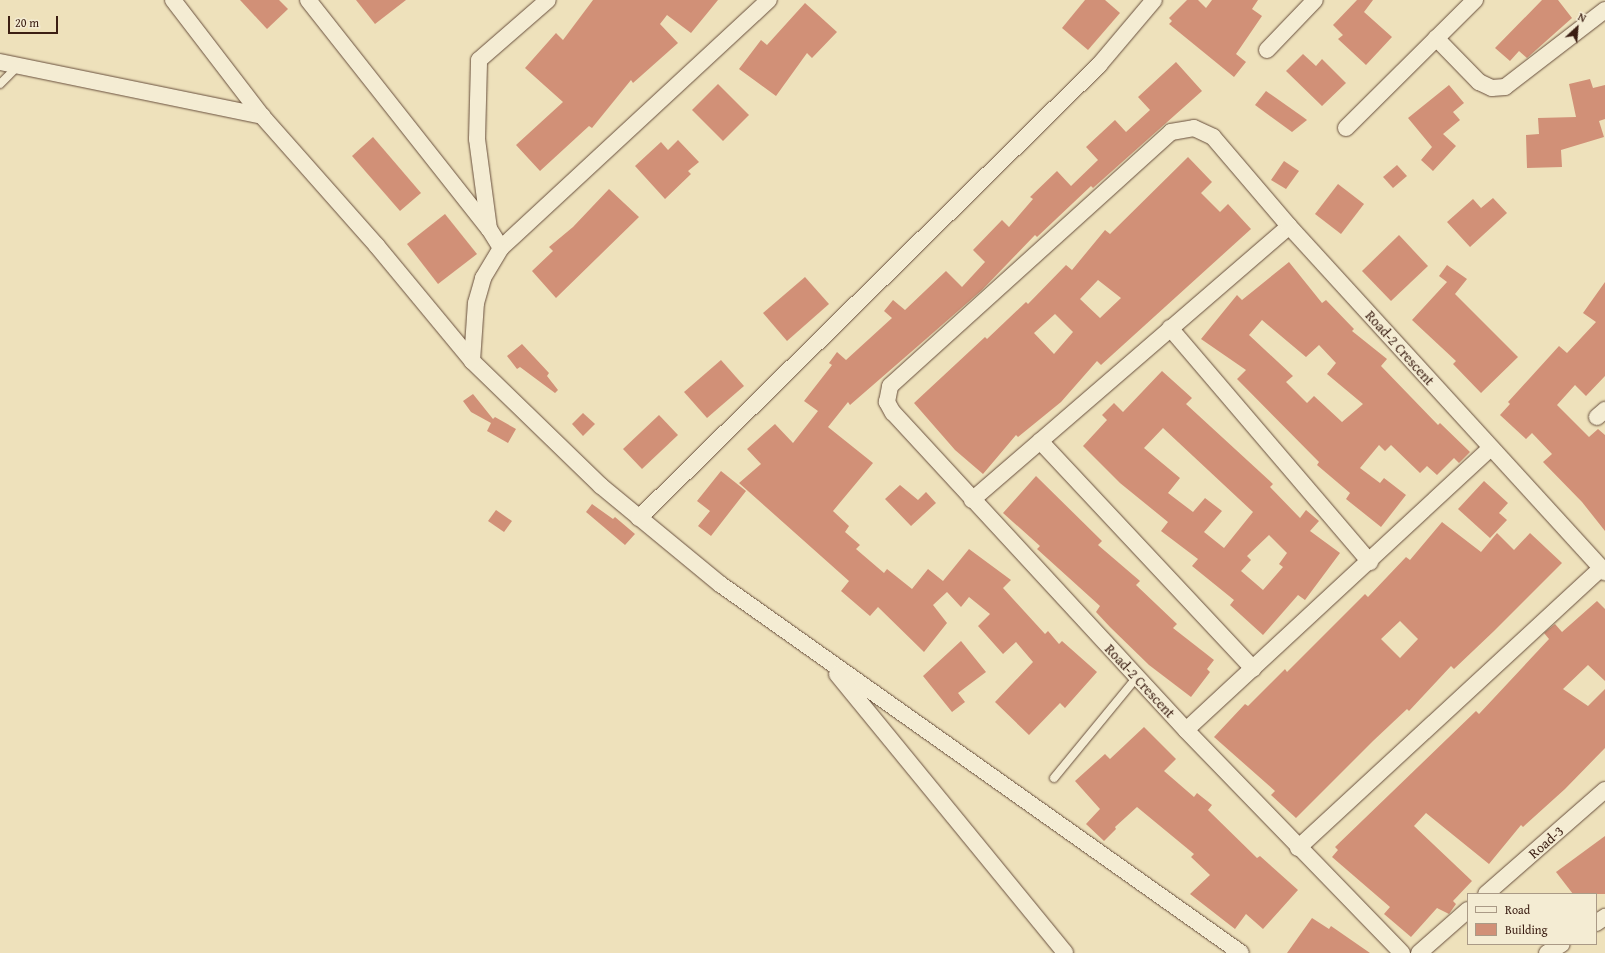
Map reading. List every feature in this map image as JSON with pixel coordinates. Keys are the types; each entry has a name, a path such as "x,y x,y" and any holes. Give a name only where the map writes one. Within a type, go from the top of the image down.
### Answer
{"street":[{"path":"172,0 262,116 377,246 472,361 601,486 720,584 1240,953"},
{"path":"308,0 489,229 501,248"},
{"path":"489,229 477,139 480,60 548,0"},
{"path":"472,361 476,303 483,278 501,248 769,0"},
{"path":"639,518 1099,66 1154,0"},
{"path":"1267,50 1315,0"},
{"path":"1346,128 1474,0"},
{"path":"1436,38 1479,82 1492,88 1505,87 1605,10"},
{"path":"0,62 262,116"},
{"name":"Road-2 Crescent","path":"1402,953 1298,848 1186,730 893,413 887,402 890,386 1171,132 1194,128 1213,137 1289,226 1603,570"},
{"path":"972,500 1289,226"},
{"path":"1170,328 1370,562"},
{"path":"1040,441 1253,669"},
{"path":"1186,730 1370,562 1491,448"},
{"path":"1298,848 1603,570"},
{"path":"821,655 896,741 1065,953"},
{"name":"Road-3","path":"1487,893 1605,790"},
{"path":"1419,953 1467,911"},
{"path":"1547,953 1560,945"}],"lane":[{"path":"0,84 18,66"},
{"path":"1054,778 1137,677"}],"building":[{"path":"240,0 279,0 288,9 267,29"},
{"path":"356,0 406,0 375,24"},
{"path":"593,0 718,0 691,33 667,15 660,24 678,43 633,83 631,80 592,128 589,126 540,171 516,145 563,102 525,68 556,33 563,40"},
{"path":"1085,0 1105,0 1120,13 1088,50 1062,28"},
{"path":"1187,0 1198,0 1206,8 1212,0 1258,0 1252,9 1262,16 1236,54 1246,62 1234,77 1169,24 1172,21 1169,18"},
{"path":"1357,0 1373,0 1364,12 1392,37 1366,65 1338,39 1343,35 1333,25"},
{"path":"1542,0 1558,0 1572,18 1527,58 1519,51 1510,61 1495,48"},
{"path":"805,3 837,32 812,58 807,53 776,96 739,69 761,40 767,45"},
{"path":"1303,54 1316,66 1322,59 1346,83 1322,106 1286,71"},
{"path":"1176,62 1202,91 1093,188 1091,186 1037,237 1035,235 982,290 850,405 848,402 828,427 873,463 833,511 849,526 845,532 860,545 856,549 884,573 887,569 912,589 928,569 943,581 969,549 1011,580 1003,588 1045,634 1048,631 1059,644 1062,641 1097,672 1065,708 1060,703 1029,735 995,702 1033,662 1016,642 1003,654 978,626 990,614 969,597 961,607 947,592 933,605 947,623 924,652 878,607 870,616 841,591 849,581 739,483 761,464 747,449 775,424 793,443 818,411 804,401 832,365 829,363 837,352 846,360 892,318 884,311 893,300 905,310 946,271 962,287 985,262 973,250 1002,220 1009,227 1033,199 1030,197 1057,171 1071,186 1098,160 1086,147 1115,120 1126,132 1150,110 1138,97"},
{"path":"1590,79 1593,88 1605,85 1605,119 1599,121 1604,137 1561,150 1562,167 1527,168 1526,135 1539,134 1538,118 1576,117 1569,84"},
{"path":"718,84 749,115 723,141 692,110"},
{"path":"1449,85 1464,103 1453,112 1460,120 1443,134 1456,146 1433,171 1421,160 1432,147 1408,118"},
{"path":"1266,91 1307,120 1292,132 1255,105"},
{"path":"373,137 421,193 400,211 352,156"},
{"path":"678,140 699,162 688,171 691,174 665,199 635,166 661,142 668,150"},
{"path":"1188,157 1212,182 1201,193 1220,212 1228,204 1251,229 1101,365 1097,361 1061,402 1018,437 1016,435 983,474 955,450 914,403 985,337 987,339 1026,302 1028,304 1066,265 1072,270 1105,230 1110,234","holes":["1098,280 1121,298 1100,318 1080,299","1055,314 1073,332 1054,354 1034,333"]},
{"path":"1284,161 1299,171 1286,189 1271,180"},
{"path":"1397,165 1407,176 1393,188 1383,177"},
{"path":"1338,184 1364,204 1341,234 1315,214"},
{"path":"609,189 639,217 556,298 532,271 553,251 549,247 573,227"},
{"path":"1493,198 1507,213 1470,247 1447,222 1473,199 1481,208"},
{"path":"445,214 477,254 438,284 407,244"},
{"path":"1399,235 1428,266 1391,301 1362,271"},
{"path":"1289,262 1322,303 1326,300 1354,329 1352,331 1387,359 1381,366 1438,425 1440,423 1470,452 1459,463 1454,458 1437,475 1427,466 1420,473 1391,445 1385,451 1379,445 1360,468 1380,483 1384,478 1406,495 1381,527 1346,499 1350,493 1317,465 1319,462 1237,379 1246,370 1201,339 1237,295 1242,300","holes":["1262,320 1306,357 1319,345 1336,363 1327,374 1363,404 1342,422 1314,396 1307,403 1286,382 1293,376 1249,335"]},
{"path":"1447,265 1467,279 1455,294 1518,357 1481,393 1453,364 1456,361 1412,320 1447,282 1439,276"},
{"path":"805,277 829,304 787,341 763,313"},
{"path":"1605,282 1605,376 1586,396 1575,385 1557,405 1589,437 1598,429 1605,435 1605,531 1582,502 1543,462 1552,454 1532,433 1526,439 1500,415 1510,404 1508,402 1559,346 1567,353 1596,322 1583,313"},
{"path":"522,344 549,373 547,376 558,390 555,393 520,367 517,369 507,356"},
{"path":"721,360 744,386 707,418 684,392"},
{"path":"1162,371 1192,398 1186,404 1273,484 1270,487 1300,518 1306,510 1319,521 1310,531 1340,553 1305,600 1298,595 1263,635 1230,605 1234,600 1192,566 1198,559 1161,531 1168,522 1120,483 1083,446 1107,420 1102,415 1114,403 1123,412","holes":["1163,428 1253,512 1224,548 1204,532 1222,511 1205,498 1193,512 1168,493 1180,478 1144,448","1269,535 1287,553 1279,564 1283,567 1263,590 1241,571 1251,560 1247,556"]},
{"path":"473,394 493,419 495,417 516,429 508,443 487,431 491,423 471,412 463,401"},
{"path":"583,413 595,424 583,436 572,424"},
{"path":"659,415 678,435 642,469 623,449"},
{"path":"721,471 746,491 711,536 698,526 710,511 697,501"},
{"path":"1036,476 1102,541 1098,545 1140,581 1136,585 1177,624 1173,628 1214,660 1207,669 1210,672 1191,697 1149,665 1110,627 1096,612 1100,606 1037,549 1040,546 1003,513"},
{"path":"1484,481 1508,503 1499,513 1507,520 1490,538 1458,509"},
{"path":"900,485 918,500 926,492 936,503 911,526 885,499"},
{"path":"592,504 613,519 615,517 635,534 625,545 586,512"},
{"path":"496,510 512,521 504,532 488,521"},
{"path":"1442,522 1481,552 1497,533 1514,550 1530,533 1562,563 1454,669 1451,666 1409,711 1407,709 1373,741 1296,818 1271,795 1275,791 1214,737 1245,704 1248,706 1285,669 1287,672 1365,594 1368,597 1406,557 1410,560","holes":["1400,621 1418,639 1400,658 1381,639"]},
{"path":"1597,601 1605,609 1605,681 1588,665 1563,689 1588,706 1605,689 1605,748 1565,789 1523,827 1521,825 1489,864 1426,813 1414,826 1472,881 1453,901 1456,904 1449,914 1437,908 1411,937 1384,914 1390,907 1332,857 1338,850 1335,847 1476,711 1479,714 1549,639 1544,633 1555,624 1562,632"},
{"path":"961,641 986,672 958,693 965,702 952,712 923,676"},
{"path":"1144,727 1176,759 1164,771 1194,797 1197,793 1212,805 1208,810 1257,858 1260,856 1298,890 1263,929 1246,914 1235,929 1190,894 1210,875 1191,857 1194,854 1137,807 1115,827 1116,829 1104,841 1086,824 1100,809 1075,781 1105,754 1110,759"},
{"path":"1605,836 1605,894 1572,893 1556,872"},
{"path":"1312,918 1329,929 1331,926 1370,953 1287,953"}]}
